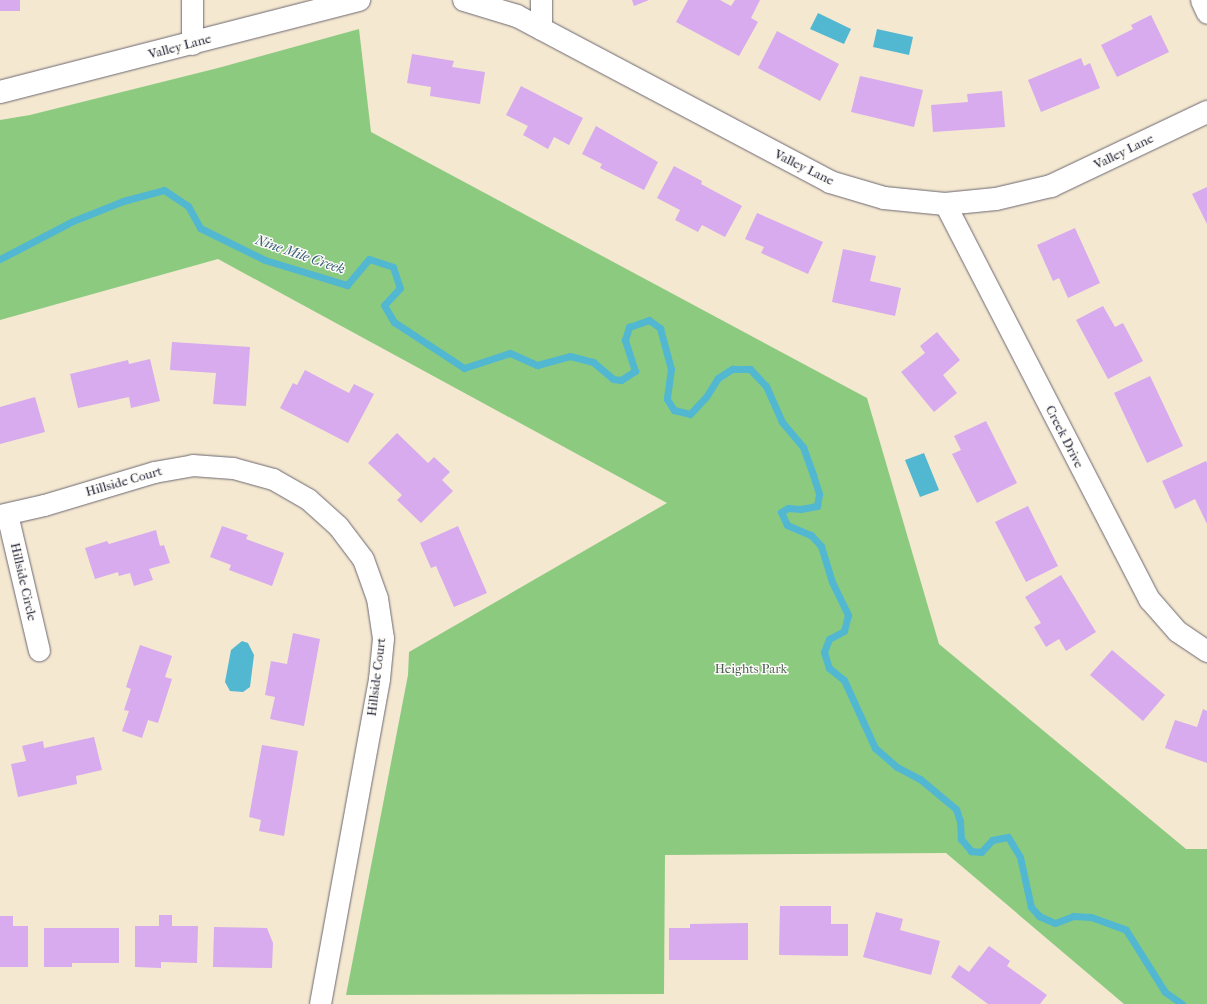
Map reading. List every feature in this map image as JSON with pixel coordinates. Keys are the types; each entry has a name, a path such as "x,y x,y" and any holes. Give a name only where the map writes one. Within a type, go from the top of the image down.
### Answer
{"street":[{"path":"192,0 192,44"},
{"name":"Valley Lane","path":"0,92 359,0"},
{"name":"Valley Lane","path":"464,0 517,16 830,182 884,198 945,204 996,199 1051,186 1207,112"},
{"path":"541,0 541,29"},
{"path":"1201,0 1207,13"},
{"name":"Creek Drive","path":"945,204 1149,599 1177,631 1207,651"},
{"name":"Hillside Court","path":"4,514 154,472 192,465 233,468 273,479 308,499 338,526 363,559 377,598 383,638 379,679 320,1004"},
{"name":"Hillside Circle","path":"4,514 38,650"}],"green space":[{"name":"Heights Park","path":"359,29 371,132 867,398 939,644 1186,849 1207,849 1207,1004 1124,1004 946,853 665,855 664,994 346,995 408,675 409,652 667,503 218,259 0,320 0,120 30,115 218,68"}],"water":[{"path":"818,13 851,29 844,44 810,29"},
{"path":"877,29 913,37 909,55 873,47"},
{"path":"924,453 939,490 920,497 905,460"},
{"path":"242,641 248,643 254,655 250,687 243,692 230,691 225,682 231,650"}],"building":[{"path":"0,0 20,0 20,11 0,11"},
{"path":"632,0 649,0 634,6"},
{"path":"688,0 720,0 731,6 735,0 760,0 751,18 758,22 739,56 676,22"},
{"path":"1151,15 1169,52 1117,77 1101,45 1133,29 1131,25"},
{"path":"777,31 839,64 820,101 758,68"},
{"path":"412,54 454,61 452,67 485,72 480,104 430,96 431,87 407,83"},
{"path":"1081,58 1084,66 1090,63 1100,88 1041,112 1028,80"},
{"path":"860,76 923,90 914,127 851,112"},
{"path":"521,86 583,118 569,145 554,137 548,149 523,135 528,126 506,115"},
{"path":"1002,91 1005,127 933,132 931,105 968,102 967,94"},
{"path":"596,126 658,162 644,190 600,168 602,164 582,154"},
{"path":"674,166 702,181 701,184 742,206 725,237 702,225 698,232 675,220 680,210 657,198"},
{"path":"1207,187 1207,224 1192,194"},
{"path":"757,213 823,242 808,274 761,253 764,247 745,239"},
{"path":"1075,228 1100,283 1068,298 1059,278 1053,281 1037,245"},
{"path":"843,249 876,256 870,281 901,288 895,316 832,302"},
{"path":"1103,306 1115,327 1123,323 1143,361 1108,379 1076,320"},
{"path":"937,332 960,360 943,375 957,393 934,412 901,372 925,353 920,346"},
{"path":"172,342 250,347 246,406 213,404 216,373 170,370"},
{"path":"150,359 160,401 131,408 129,397 78,408 70,374 128,360 129,364"},
{"path":"305,370 349,393 354,384 374,394 348,443 280,408 293,383 297,385"},
{"path":"1150,376 1183,446 1147,463 1114,393"},
{"path":"35,397 45,432 0,444 0,407"},
{"path":"986,421 1017,483 977,503 952,454 961,450 954,436"},
{"path":"397,433 428,463 434,457 450,472 442,480 453,491 421,523 397,500 402,495 368,463"},
{"path":"1206,461 1207,524 1195,499 1175,509 1162,481"},
{"path":"1028,506 1058,566 1026,582 995,522"},
{"path":"222,526 248,535 246,539 284,553 272,586 229,570 231,565 210,557"},
{"path":"458,526 487,593 454,607 436,566 431,568 420,543"},
{"path":"156,530 160,546 164,545 170,563 149,569 153,580 134,586 130,573 119,576 118,572 95,579 85,548 107,541 109,544"},
{"path":"1061,575 1096,632 1066,651 1059,639 1046,647 1034,627 1041,623 1025,597"},
{"path":"293,633 320,639 304,726 270,719 275,697 265,695 271,661 287,664"},
{"path":"140,645 172,656 165,677 172,679 158,723 148,720 142,738 122,731 129,711 124,710 131,689 126,687"},
{"path":"1112,650 1165,695 1143,721 1090,675"},
{"path":"1203,709 1207,711 1207,763 1165,748 1175,720 1197,727"},
{"path":"94,737 102,770 76,776 77,784 18,797 11,764 26,761 22,746 43,741 44,748"},
{"path":"262,745 298,751 284,836 259,831 261,820 249,817"},
{"path":"780,906 831,906 831,924 848,924 848,956 779,955"},
{"path":"876,912 903,919 900,930 940,941 931,975 863,957"},
{"path":"159,915 172,915 172,926 198,926 197,963 161,962 161,968 135,967 135,926 159,926"},
{"path":"0,916 13,916 13,926 28,926 28,967 0,967"},
{"path":"748,923 748,960 669,960 669,928 690,928 690,924"},
{"path":"214,927 267,928 273,943 272,968 213,967"},
{"path":"44,928 119,928 119,963 72,963 72,967 44,967"},
{"path":"989,946 1010,961 1007,966 1047,995 1040,1004 988,1004 951,977 959,965 969,972"}],"waterway":[{"name":"Nine Mile Creek","path":"0,259 73,221 123,201 164,190 188,206 200,228 265,260 347,285 369,259 393,267 400,288 384,305 394,322 464,368 510,353 537,365 570,356 593,362 613,379 621,380 635,371 625,340 629,327 649,320 660,328 671,369 667,399 674,410 690,414 706,397 718,378 732,369 750,369 766,386 782,422 803,447 813,475 819,494 817,506 800,509 788,508 781,512 787,525 811,535 821,546 832,582 848,615 844,631 829,639 824,652 829,668 844,680 875,748 897,767 920,779 956,809 960,821 961,839 971,851 981,852 992,840 1008,837 1020,857 1031,907 1039,916 1055,923 1073,916 1091,917 1126,930 1165,992 1182,1004"}]}
